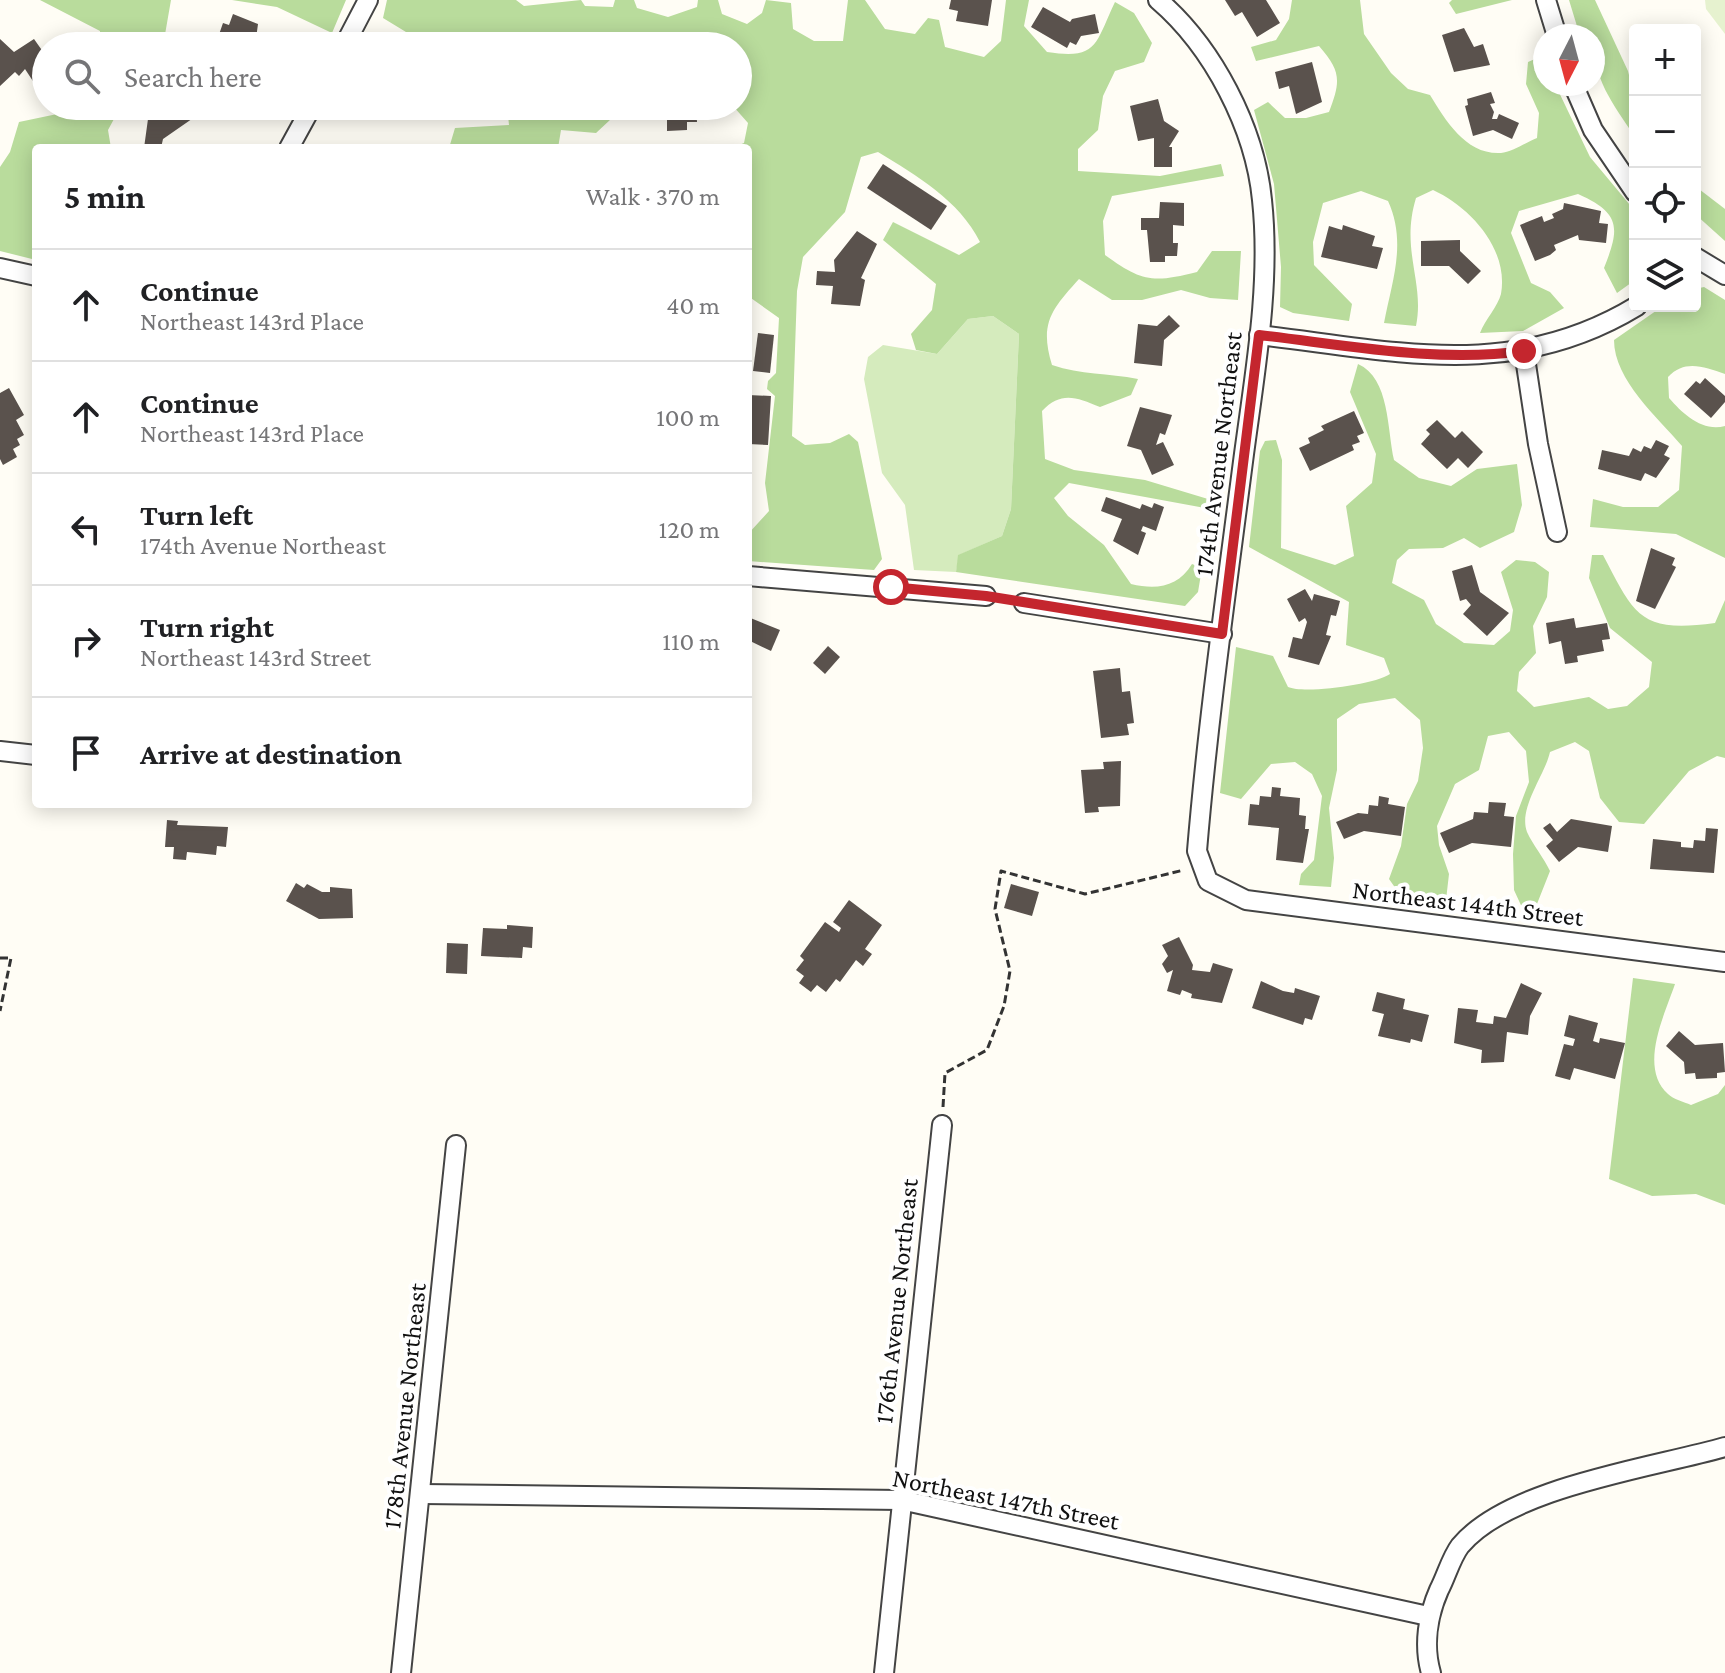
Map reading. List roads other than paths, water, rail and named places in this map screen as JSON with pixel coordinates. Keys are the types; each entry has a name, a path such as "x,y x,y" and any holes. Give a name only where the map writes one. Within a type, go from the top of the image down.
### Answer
{"street":[{"path":"351,32 368,0"},
{"name":"174th Avenue Northeast","path":"1158,0 1196,44 1223,82 1241,121 1259,185 1263,236 1259,335 1199,834 1204,874"},
{"path":"1546,0 1553,24"},
{"path":"1578,96 1593,130 1629,183"},
{"path":"291,144 304,120"},
{"path":"1701,262 1725,275"},
{"path":"0,268 32,275"},
{"path":"1259,335 1483,357 1576,338 1629,310"},
{"path":"1524,351 1536,437 1557,532"},
{"path":"752,576 986,596"},
{"path":"1024,603 1222,634"},
{"path":"0,751 32,755"},
{"name":"Northeast 144th Street","path":"1204,874 1246,900 1725,962"},
{"name":"176th Avenue Northeast","path":"884,1673 942,1125"},
{"name":"178th Avenue Northeast","path":"401,1673 456,1145"},
{"path":"1431,1673 1428,1616 1459,1548 1507,1508 1725,1447"},
{"name":"Northeast 147th Street","path":"422,1494 901,1500 1428,1616"}]}
